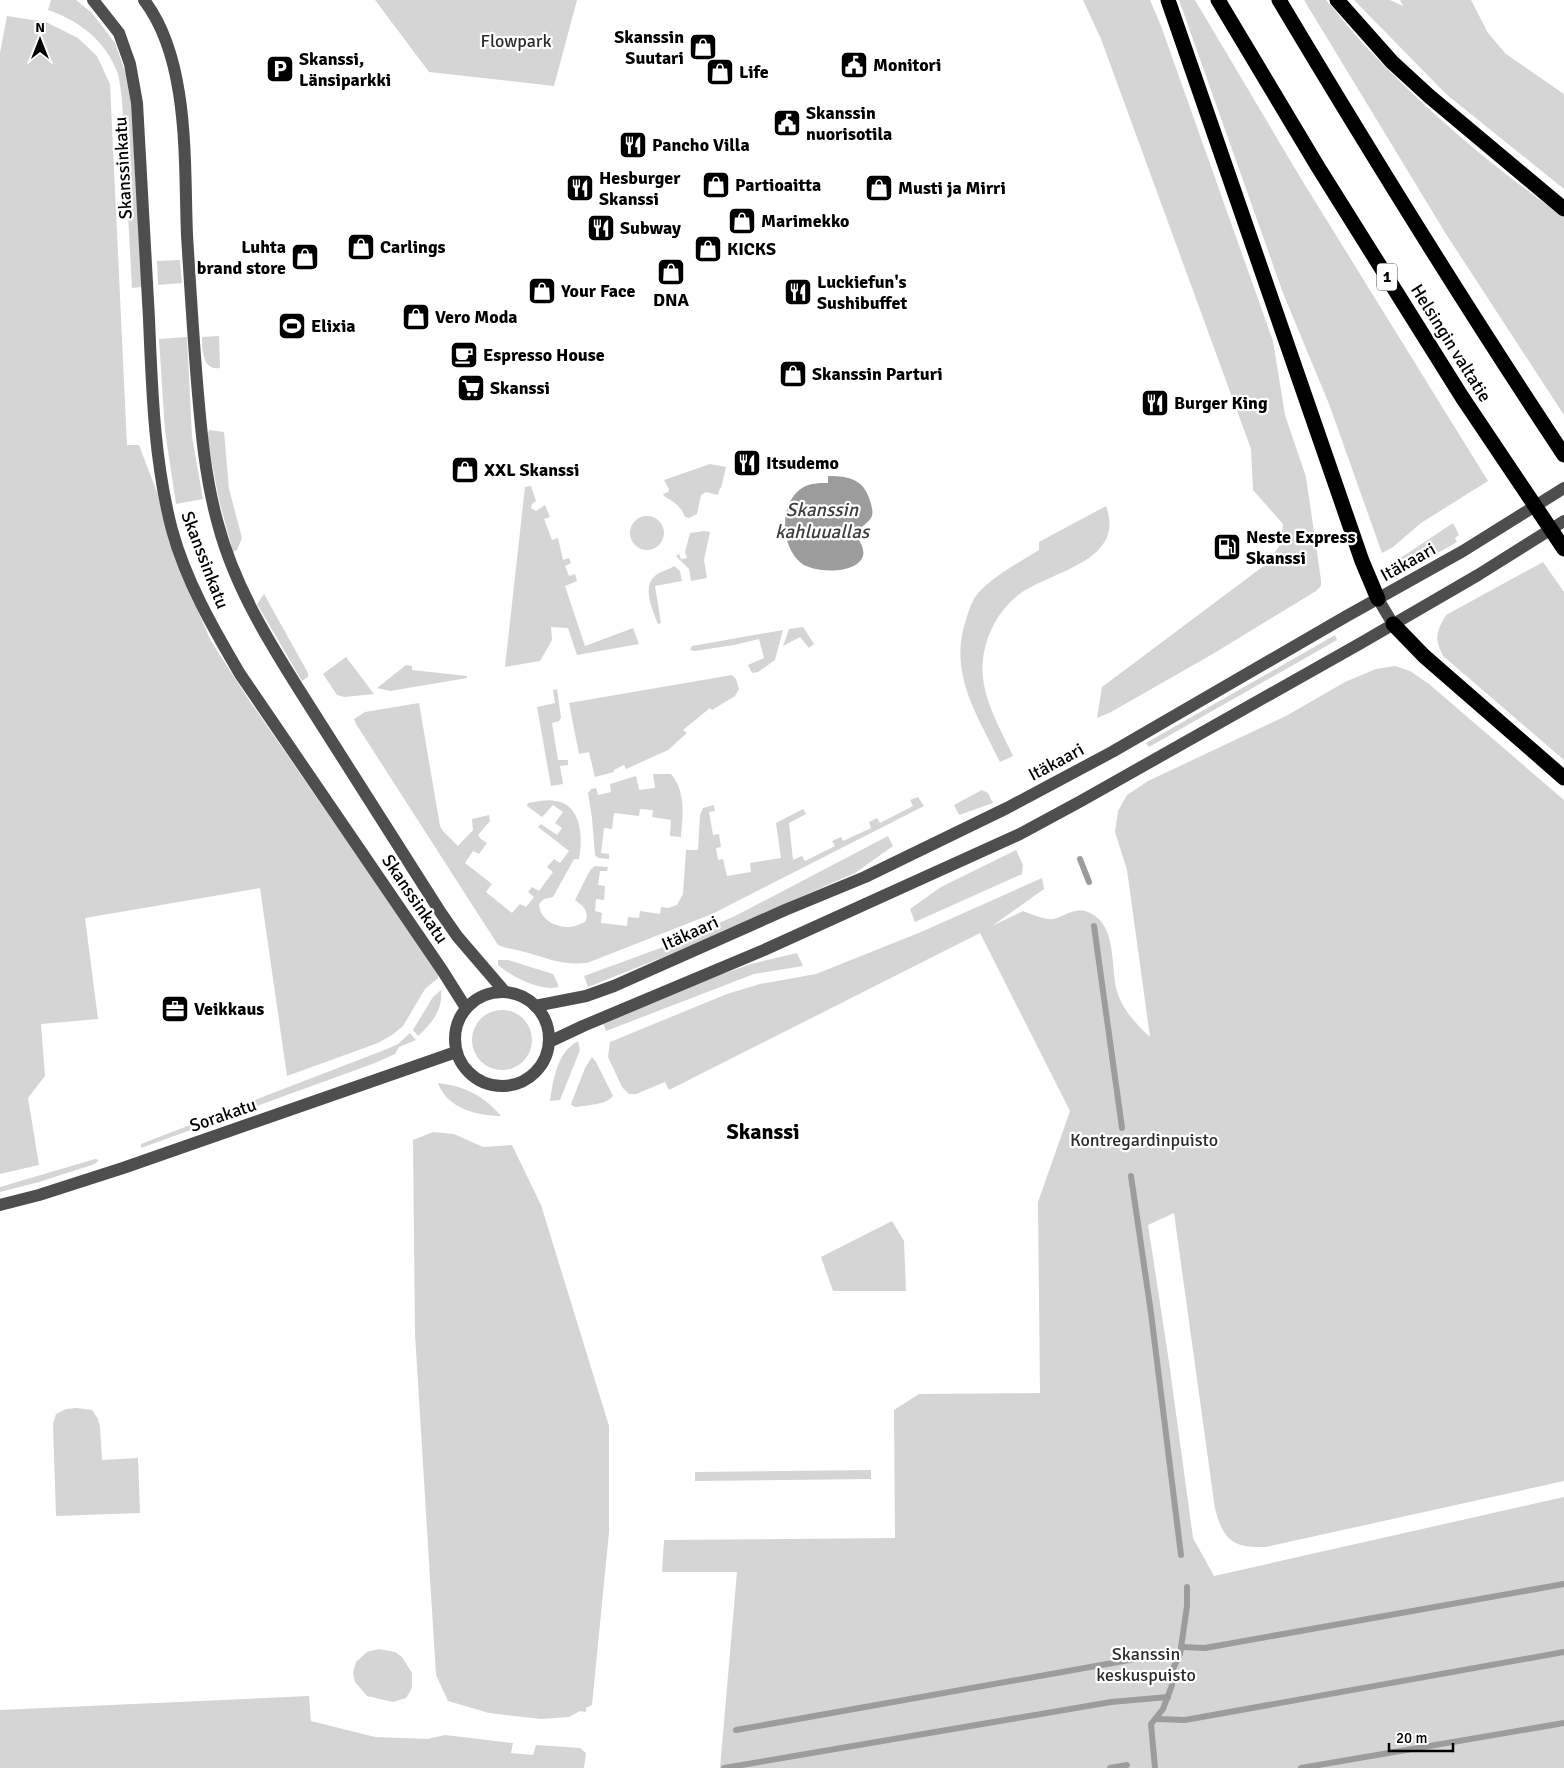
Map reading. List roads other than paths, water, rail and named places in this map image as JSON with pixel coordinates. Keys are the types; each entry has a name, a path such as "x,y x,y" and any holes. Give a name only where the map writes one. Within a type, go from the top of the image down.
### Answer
{"highway":[{"path":"1168,0 1362,561 1378,599"},
{"name":"Helsingin valtatie","path":"1218,0 1318,167 1457,389 1564,549"},
{"name":"Helsingin valtatie","path":"1280,0 1367,147 1478,324 1564,455"},
{"path":"1337,0 1392,62 1490,149 1564,209"},
{"path":"1393,624 1424,656 1564,778"}],"street":[{"name":"Skanssinkatu","path":"93,0 119,33 130,64 137,103 154,421 165,498 172,530 182,558 211,623 240,674 448,978 466,1008"},
{"name":"Skanssinkatu","path":"144,0 163,34 178,85 184,156 191,301 202,435 210,496 223,545 250,606 320,723 441,913 457,936 505,992"},
{"name":"Itäkaari","path":"535,1006 586,996 614,986 785,910 865,877 939,842 1112,752 1463,551 1564,488"},
{"path":"549,1042 764,950 1020,834 1393,624 1478,575 1564,521"},
{"path":"1378,599 1393,624"},
{"path":"505,992 521,996 535,1006 546,1022 549,1042 547,1052 537,1071 529,1078 510,1086 490,1085 472,1076 460,1061 454,1040 456,1028 466,1008 484,996 505,992"},
{"name":"Sorakatu","path":"0,1205 40,1195 123,1168 456,1052"}],"water":[{"name":"Skanssin kahluuallas","path":"828,476 844,477 856,481 865,490 871,504 872,516 857,534 863,548 863,556 852,567 844,569 815,569 801,563 794,556 786,536 786,514 794,495 808,485 828,483"}],"waterway":[{"path":"1080,859 1089,882"},
{"path":"1094,926 1122,1128"},
{"path":"1131,1176 1151,1313 1181,1555"},
{"path":"1181,1647 1205,1648 1564,1584"},
{"path":"1155,1768 1151,1724 1163,1709 1172,1685 1172,1671 1180,1654 1187,1606 1187,1587"},
{"path":"1156,1719 1185,1720 1564,1652"},
{"path":"736,1730 1135,1659 1178,1658"},
{"path":"724,1768 1111,1702 1168,1697"},
{"path":"1301,1768 1564,1723"},
{"path":"1110,1768 1127,1765"}],"place":[{"name":"Skanssin Suutari","path":"703,47"},
{"name":"Monitori","path":"854,65"},
{"name":"Skanssi, Länsiparkki","path":"280,69"},
{"name":"Life","path":"720,72"},
{"name":"Skanssin nuorisotila","path":"787,123"},
{"name":"Pancho Villa","path":"633,145"},
{"name":"Partioaitta","path":"716,185"},
{"name":"Hesburger Skanssi","path":"580,188"},
{"name":"Musti ja Mirri","path":"879,188"},
{"name":"Marimekko","path":"742,221"},
{"name":"Subway","path":"601,228"},
{"name":"Carlings","path":"361,247"},
{"name":"KICKS","path":"708,249"},
{"name":"Luhta brand store","path":"305,257"},
{"name":"DNA","path":"671,272"},
{"name":"Your Face","path":"542,291"},
{"name":"Luckiefun's Sushibuffet","path":"798,292"},
{"name":"Vero Moda","path":"416,317"},
{"name":"Elixia","path":"292,326"},
{"name":"Espresso House","path":"464,355"},
{"name":"Skanssin Parturi","path":"793,374"},
{"name":"Skanssi","path":"471,388"},
{"name":"Burger King","path":"1155,403"},
{"name":"Itsudemo","path":"747,463"},
{"name":"XXL Skanssi","path":"465,470"},
{"name":"Neste Express Skanssi","path":"1227,547"},
{"name":"Veikkaus","path":"175,1009"}],"district":[{"name":"Skanssi","path":"763,1131"}],"park label":[{"name":"Flowpark","path":"516,41"},
{"name":"Kontregardinpuisto","path":"1144,1140"},
{"name":"Skanssin keskuspuisto","path":"1146,1664"}]}
